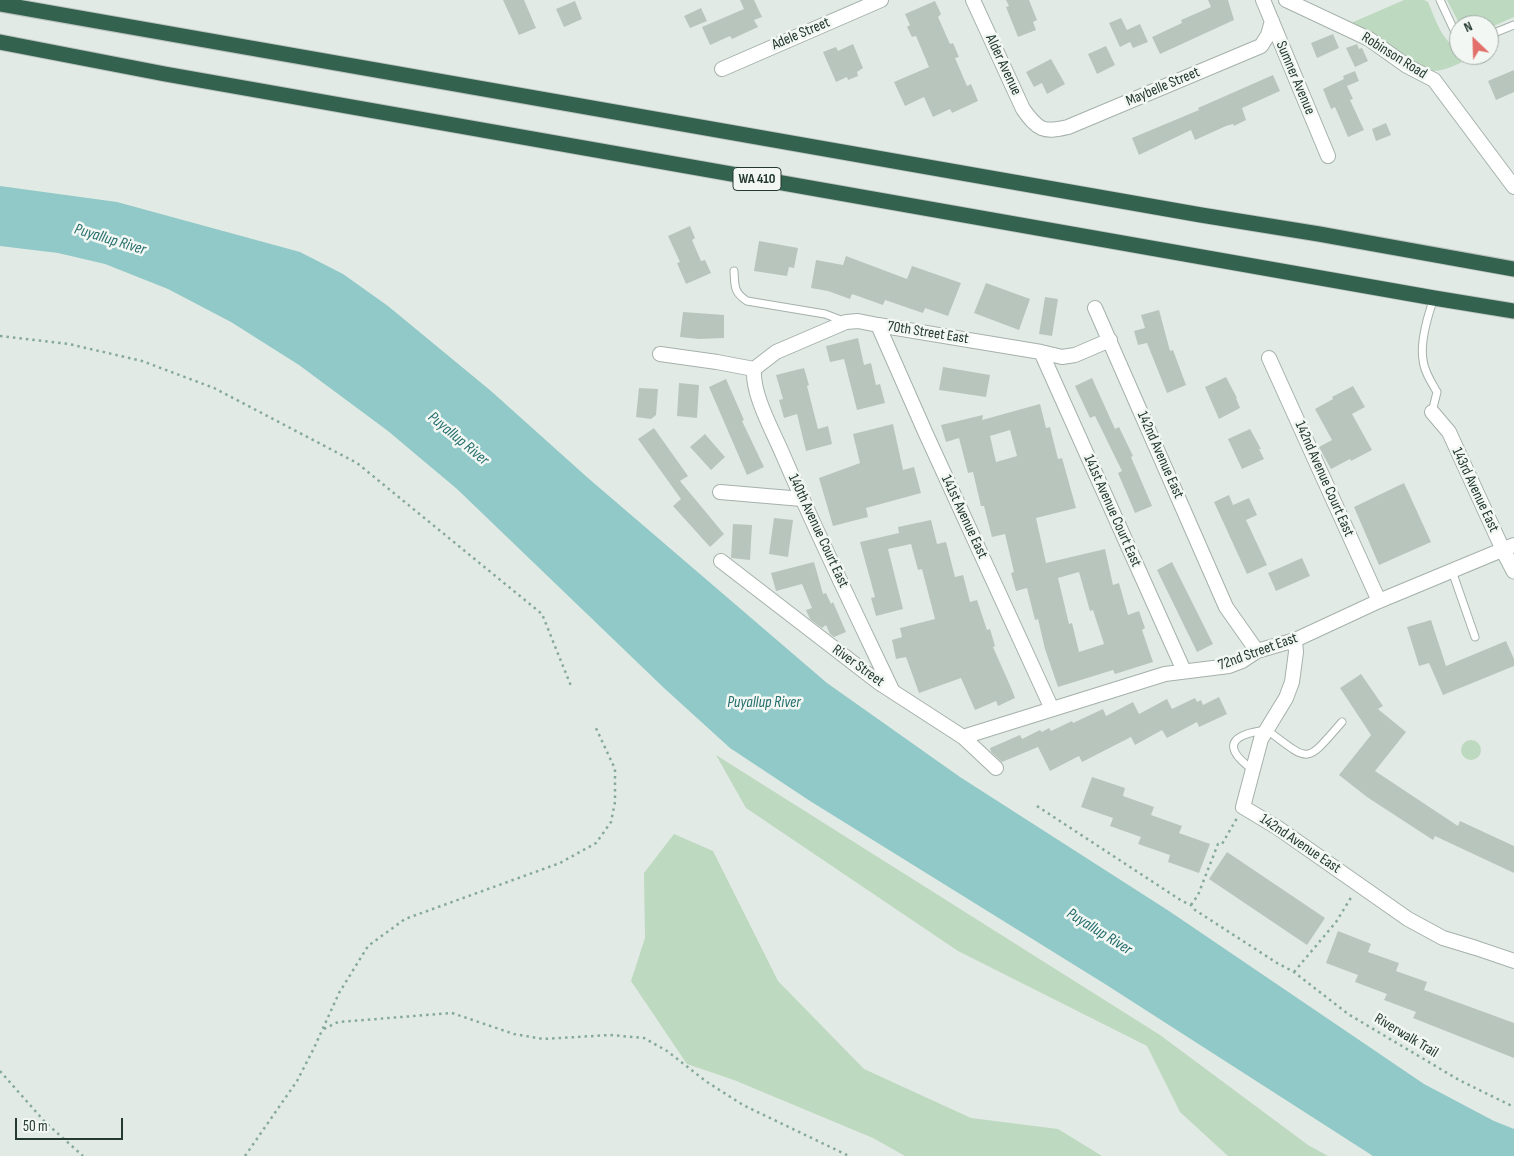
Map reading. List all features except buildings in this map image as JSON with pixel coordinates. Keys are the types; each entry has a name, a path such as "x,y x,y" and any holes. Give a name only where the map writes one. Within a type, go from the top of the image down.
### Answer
{"highway":[{"path":"0,4 1191,214 1514,268"},
{"name":"WA 410","path":"0,42 165,74 1514,311"}],"street":[{"name":"Adele Street","path":"722,69 881,0"},
{"name":"Alder Avenue","path":"973,0 1023,109 1030,120 1038,127"},
{"name":"Sumner Avenue","path":"1263,0 1328,156"},
{"name":"Robinson Road","path":"1286,0 1369,39 1407,66 1434,80 1514,187"},
{"name":"Maybelle Street","path":"1038,127 1051,131 1068,127 1261,46 1268,35 1272,21"},
{"name":"142nd Avenue East","path":"1095,308 1226,607 1258,651"},
{"name":"70th Street East","path":"754,369 776,352 846,322 858,321 1062,357 1075,355 1110,340"},
{"name":"141st Avenue East","path":"878,325 1052,709"},
{"name":"141st Avenue Court East","path":"1041,352 1184,671"},
{"path":"660,354 754,369"},
{"name":"142nd Avenue Court East","path":"1269,358 1379,601"},
{"name":"140th Avenue Court East","path":"754,369 754,378 764,412 802,499 892,690"},
{"name":"143rd Avenue East","path":"1432,412 1449,432 1508,548 1514,571"},
{"path":"720,492 802,499"},
{"name":"72nd Street East","path":"963,737 1164,674 1229,666 1242,661 1258,651 1295,640 1379,601 1508,548"},
{"name":"River Street","path":"721,562 878,682 963,737 996,768"},
{"name":"142nd Avenue East","path":"1295,640 1296,652 1292,682 1286,698 1261,739 1243,807 1278,828 1408,918 1443,938 1514,961"}],"lane":[{"path":"1440,0 1449,19"},
{"path":"1499,32 1514,25"},
{"path":"734,271 735,288 738,295 747,301 825,314 846,322"},
{"path":"1432,412 1437,392 1426,373 1422,358 1426,320 1434,298"},
{"path":"1452,571 1475,637"},
{"path":"1253,770 1236,756 1234,746 1237,739 1244,734 1267,730 1299,754 1308,756 1317,751 1342,722"}],"path":[{"path":"0,336 69,344 142,361 214,388 357,463 542,614 571,686"},
{"path":"245,1156 296,1081 339,993 368,946 405,919 560,864 596,843 611,822 615,802 615,769 595,726"},
{"name":"Riverwalk Trail","path":"1037,806 1277,963 1294,972 1348,1014 1459,1080 1514,1107"},
{"path":"1191,905 1198,895 1218,844 1222,844 1243,807"},
{"path":"1294,972 1336,922 1359,884"},
{"path":"323,1029 338,1022 452,1013 514,1034 543,1039 610,1034 644,1038 667,1051 707,1082 743,1105 849,1156"},
{"path":"0,1071 46,1122 83,1156"}],"green space":[{"path":"1404,0 1424,0 1428,2 1440,29 1449,42 1449,65 1455,65 1439,71 1422,69 1379,38 1351,23"},
{"path":"1447,0 1514,0 1514,17 1499,24 1499,15 1455,15"},
{"path":"1471,740 1478,743 1481,750 1478,757 1471,760 1464,757 1461,750 1464,743"},
{"path":"716,755 1160,1035 1308,1145 1328,1156 1228,1156 1180,1112 1147,1046 958,951 746,808"},
{"path":"674,834 713,851 778,981 864,1069 971,1118 1058,1129 1102,1156 905,1156 873,1138 734,1080 687,1064 631,981 645,938 644,873"}],"water":[{"name":"Puyallup River","path":"0,186 117,202 300,252 343,274 388,306 491,391 588,478 827,683 960,777 1169,911 1424,1084 1494,1121 1514,1129 1514,1156 1373,1156 1105,984 810,801 730,748 664,688 457,489 388,431 299,365 231,322 168,289 105,264 58,253 0,246"}]}
